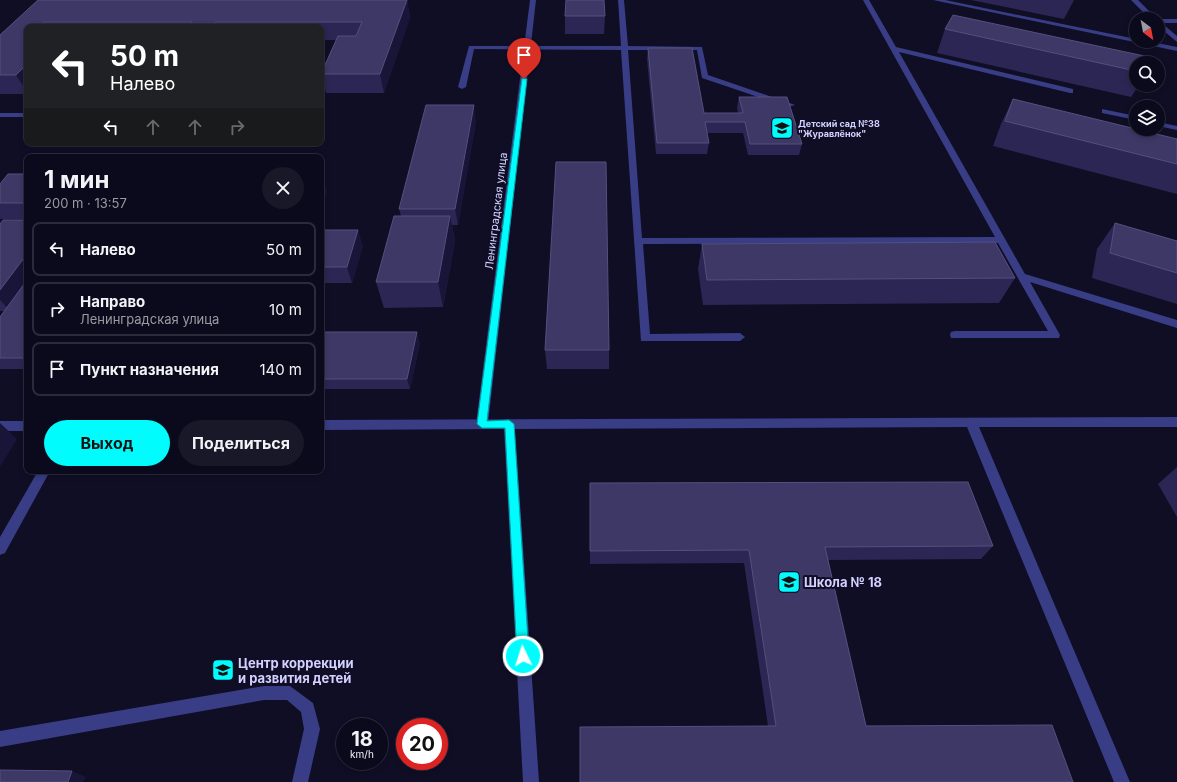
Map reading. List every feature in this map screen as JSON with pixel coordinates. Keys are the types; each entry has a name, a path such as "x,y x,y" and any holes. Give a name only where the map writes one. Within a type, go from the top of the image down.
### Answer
{"street":[{"name":"Ленинградская улица","path":"482,424 533,0"},
{"path":"621,0 645,338 740,337"},
{"path":"866,0 1055,335 955,335"},
{"path":"936,0 1129,40"},
{"path":"1134,0 1147,12"},
{"path":"1165,22 1177,21"},
{"path":"1165,29 1177,40"},
{"path":"462,87 471,47 700,48 705,76 791,105"},
{"path":"1165,47 1177,49"},
{"path":"894,49 1070,91"},
{"path":"1106,111 1129,116"},
{"path":"0,115 24,115"},
{"path":"1165,125 1177,128"},
{"path":"638,241 1002,240"},
{"path":"1022,276 1177,324"},
{"path":"324,425 1177,422"},
{"path":"971,423 1122,782"},
{"path":"509,424 531,782"},
{"path":"0,426 24,426"},
{"path":"0,549 42,474"},
{"path":"0,739 264,693 290,693 308,708 312,729 300,782"}],"building":[{"path":"38,0 407,0 380,74 324,74 324,67 338,36 356,36 362,22 216,22 215,24 190,24 192,22 44,22 42,24 24,24 24,67 16,75 0,75 0,35"},
{"path":"566,0 604,0 605,16 565,16"},
{"path":"953,15 1144,56 1129,56 1129,69 945,29"},
{"path":"648,48 692,48 704,113 743,113 739,97 787,97 802,144 750,144 745,122 705,122 709,143 657,143"},
{"path":"1013,99 1129,127 1129,136 1165,136 1177,139 1177,164 1005,121"},
{"path":"426,105 474,105 455,209 399,209"},
{"path":"556,162 606,162 609,350 545,350"},
{"path":"8,174 24,174 24,203 0,203 0,184"},
{"path":"394,216 450,216 438,282 376,282"},
{"path":"3,220 24,220 24,258 0,290 0,224"},
{"path":"1115,223 1177,241 1177,273 1110,253"},
{"path":"324,230 358,230 347,267 324,267"},
{"path":"995,242 1015,278 707,280 702,244"},
{"path":"24,284 24,358 0,358 0,317"},
{"path":"324,332 417,332 407,379 324,379"},
{"path":"968,482 993,546 825,547 866,726 1052,725 1073,782 580,782 580,727 776,726 749,550 590,551 590,483"},
{"path":"0,770 72,771 68,782 0,782"}],"place":[{"name":"Детский сад №38 \"Журавлёнок\"","path":"782,128"},
{"name":"Школа № 18","path":"789,582"},
{"name":"Центр коррекции и развития детей","path":"223,670"}],"route":[{"path":"523,656 509,424 482,424 524,79"}]}
